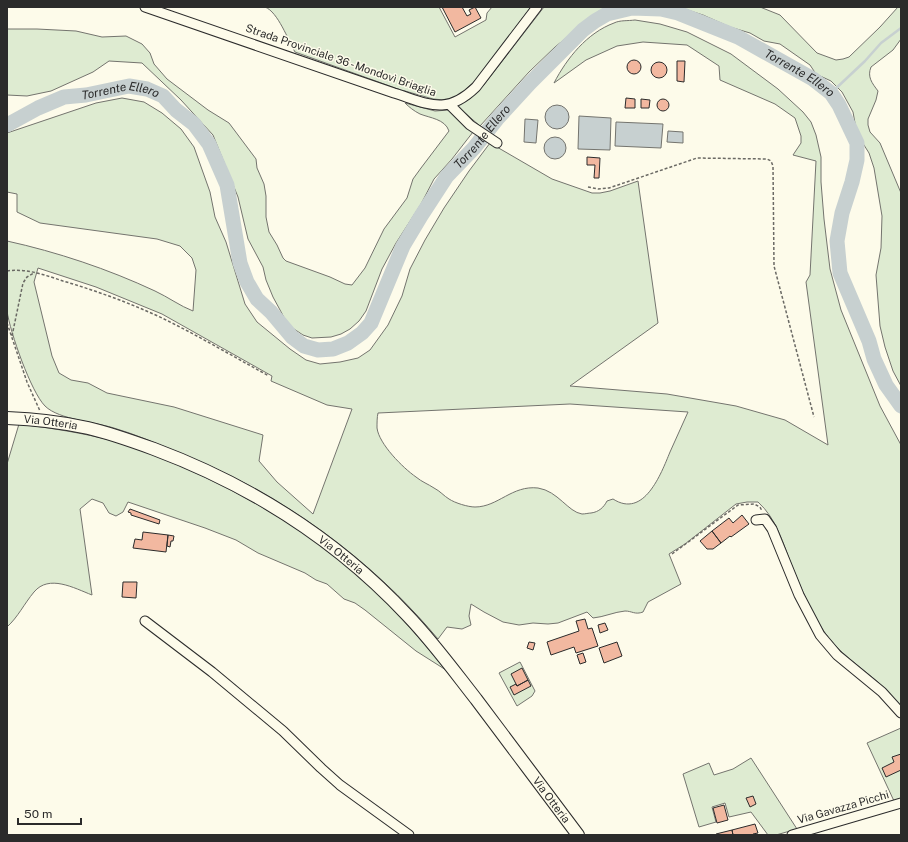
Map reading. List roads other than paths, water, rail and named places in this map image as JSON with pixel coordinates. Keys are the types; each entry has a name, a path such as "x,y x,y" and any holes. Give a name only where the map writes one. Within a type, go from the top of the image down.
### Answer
{"main road":[{"name":"Via Otteria","path":"7,418 46,421 81,427 112,435 199,467 261,499 313,533 336,550 387,595 430,640 578,835"}],"street":[{"name":"Strada Provinciale 36 - Mondovì Briaglia","path":"145,7 433,105 450,105 467,95 481,82 537,7"},
{"path":"450,105 470,124 497,143"},
{"path":"756,520 765,519 769,523 798,594 820,635 837,655 882,692 901,713"},
{"path":"144,621 218,677 282,731 340,785 409,835"},
{"name":"Via Gavazza Picchi","path":"792,835 901,803"},
{"path":"822,826 826,835"}],"waterway":[{"name":"Torrente Ellero","path":"7,125 38,108 64,97 86,95 129,86 147,89 163,96 176,110 194,124 209,144 227,185 240,263 247,282 257,299 271,312 292,337 304,346 318,350 333,349 348,343 362,333 371,323 403,246 447,176 474,148 497,119 530,83 583,30 607,14 632,8 661,9 678,13 738,37 813,79 831,93 839,105 857,143 857,160 842,213 837,241 840,273 869,341 874,359 886,385 901,406"},
{"path":"831,93 865,61 881,43 901,28"}]}
